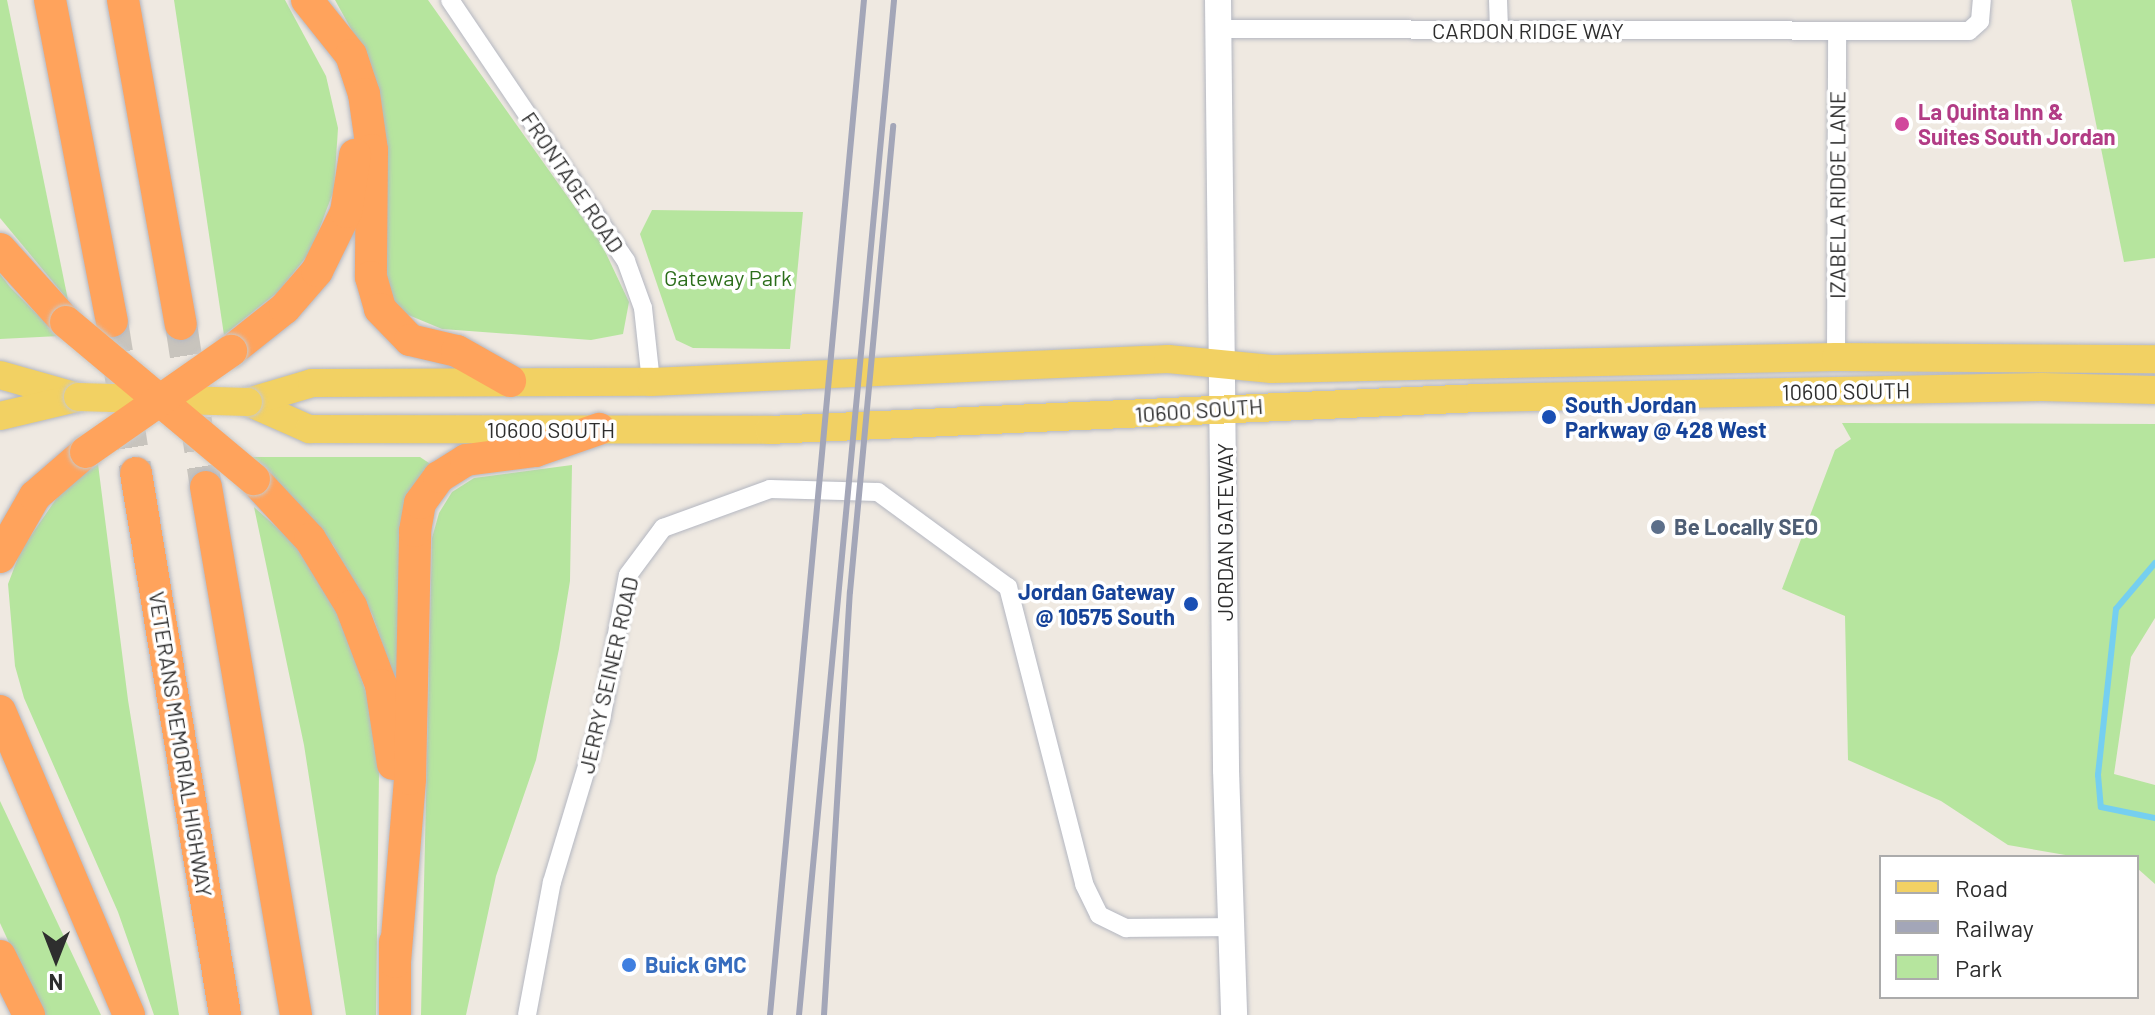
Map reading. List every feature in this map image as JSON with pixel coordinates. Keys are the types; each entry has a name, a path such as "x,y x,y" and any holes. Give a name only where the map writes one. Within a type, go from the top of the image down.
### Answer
{"highway":[{"path":"50,0 112,321"},
{"path":"123,0 181,324"},
{"path":"0,557 35,496 86,452 159,398 231,351 285,308 317,271 350,196 355,155 350,104 337,63 306,0"},
{"path":"306,0 351,55 364,94 372,150 371,277 380,309 410,340 457,351 510,381"},
{"path":"0,249 66,322 254,479 290,514 333,572 373,657 393,763 395,1015"},
{"path":"395,962 410,779 415,531 420,503 439,477 466,460 535,451 599,429"},
{"name":"VETERANS MEMORIAL HIGHWAY","path":"136,473 225,1015"},
{"path":"206,487 296,1015"},
{"path":"0,711 20,769 129,1015"},
{"path":"0,739 20,769"},
{"path":"0,956 29,1015"}],"main road":[{"name":"JORDAN GATEWAY","path":"1218,0 1234,1015"},
{"name":"10600 SOUTH","path":"0,416 78,397 248,402 312,383 651,382 1168,359 1282,369 1836,357 2155,359"},
{"name":"10600 SOUTH","path":"0,375 78,397"},
{"name":"10600 SOUTH","path":"248,402 309,429 871,428 1225,407 2026,387 2155,390"}],"street":[{"name":"FRONTAGE ROAD","path":"450,0 626,261 643,308 651,382"},
{"path":"1498,0 1499,31"},
{"name":"CARDON RIDGE WAY","path":"1218,29 1969,31 1980,21 1982,0"},
{"name":"IZABELA RIDGE LANE","path":"1836,357 1837,32"},
{"name":"JERRY SEINER ROAD","path":"527,1015 552,882 601,720 628,575 663,528 770,489 878,492 1008,587 1090,902 1112,925 1126,928 1231,927"}],"green space":[{"path":"0,0 7,0 68,300 0,218"},
{"path":"174,0 285,0 326,76 338,128 334,190 311,251 278,292 224,335"},
{"path":"335,0 428,0 602,245 629,302 623,334 591,340 442,329 406,314 402,318 386,288 387,151 380,95 371,65"},
{"path":"2071,0 2155,0 2155,258 2124,262"},
{"name":"Gateway Park","path":"652,210 803,212 790,349 693,348 676,340 640,234"},
{"path":"0,274 10,287 59,336 0,339"},
{"path":"1842,423 2155,424 2155,618 2131,657 2114,774 2155,785 2155,884 2139,870 2139,855 2066,855 2008,845 1941,801 1848,760 1845,616 1782,589 1835,450 1851,439"},
{"path":"252,457 420,457 435,467 399,692 372,614 333,545"},
{"path":"98,464 128,700 179,1015 154,1015 118,912 24,698 15,666 8,584 21,550 63,489"},
{"path":"572,465 570,581 559,649 536,760 496,876 466,1015 421,1015 432,538 439,513 452,492 474,478"},
{"path":"254,507 293,542 342,620 370,705 379,772 376,1015 346,1015 304,745"},
{"path":"0,801 101,1015 42,1015 0,923"}],"waterway":[{"path":"2155,563 2116,609 2098,775 2101,807 2155,818"}],"tunnel":[{"path":"112,321 136,473"},
{"path":"181,324 206,487"}],"railway":[{"path":"770,1015 864,0"},
{"path":"799,1015 894,0"},
{"path":"824,1015 850,592 893,126"}],"place":[{"name":"La Quinta Inn & Suites South Jordan","path":"1902,124"},
{"name":"South Jordan Parkway @ 428 West","path":"1549,417"},
{"name":"Be Locally SEO","path":"1658,527"},
{"name":"Jordan Gateway @ 10575 South","path":"1191,604"},
{"name":"Buick GMC","path":"629,965"}]}
